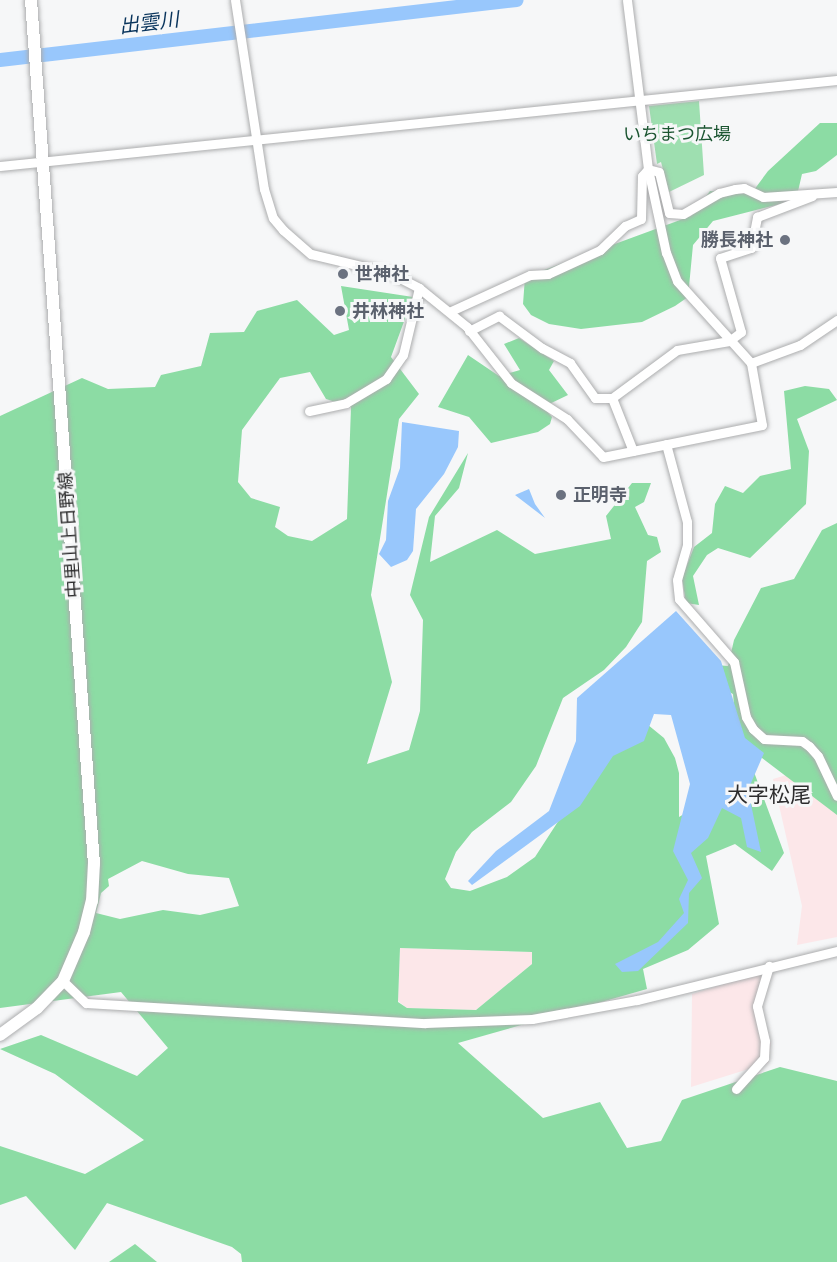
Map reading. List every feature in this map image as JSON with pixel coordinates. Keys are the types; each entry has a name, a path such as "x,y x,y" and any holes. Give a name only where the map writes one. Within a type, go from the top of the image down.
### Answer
{"main road":[{"name":"中里山上日野線","path":"0,1035 36,1008 63,981 87,922 94,864 31,0"}],"street":[{"path":"235,0 254,138 269,207 291,238 311,254 390,273 420,288 451,311 511,383 567,419 603,457 762,425 751,363 676,280 658,223 648,169 627,0"},
{"path":"0,166 254,138 837,80"},
{"path":"648,169 659,172 669,213 683,214 719,193 735,189 744,188 763,197 812,196 837,192"},
{"path":"451,311 530,275 548,274 600,250 625,226 641,219 642,176 648,169"},
{"path":"469,331 499,316 542,348 570,363 595,398 612,398 677,350 729,341 741,332 720,258 751,248 757,217 812,196"},
{"path":"309,411 346,403 386,379 403,355 420,288"},
{"path":"751,363 800,345 837,320"},
{"path":"612,398 633,451"},
{"path":"666,444 687,522 687,544 677,580 679,599 734,662 746,717 753,729 764,739 802,741 809,746 818,756 837,796"},
{"path":"63,981 86,1003 425,1023 532,1019 575,1013 837,951"},
{"path":"735,1089 764,1058 765,1041 757,1006 769,966"}],"shaded area":[{"path":"830,762 837,800 837,937 797,945 802,906 773,779"},
{"path":"400,948 533,952 532,964 476,1010 407,1008 398,1001"},
{"path":"772,969 757,1006 762,1031 771,1043 768,1063 691,1087 692,994"}],"green space":[{"name":"いちまつ広場","path":"699,101 704,175 669,192 661,162 657,164 649,106"},
{"path":"820,123 837,123 837,155 816,171 802,174 796,200 713,221 693,245 688,297 675,306 642,322 581,329 549,324 531,315 523,304 525,277 691,216 710,191 751,194 768,171"},
{"path":"341,286 413,297 391,357 419,394 399,419 371,595 392,682 367,764 409,750 420,711 423,620 410,595 429,517 468,453 459,488 435,516 430,562 497,530 535,554 611,539 606,516 632,483 651,483 644,502 635,507 648,535 657,537 661,552 647,561 642,622 626,647 604,670 563,698 536,766 511,802 472,832 456,852 445,879 451,888 470,891 507,877 535,857 594,766 642,720 664,738 675,758 679,773 679,817 754,772 784,853 772,871 735,844 706,856 719,924 688,950 643,969 647,989 458,1043 543,1118 600,1102 627,1148 661,1141 682,1100 780,1067 837,1081 837,1262 242,1262 241,1254 232,1247 107,1203 75,1250 26,1196 0,1205 0,1146 85,1174 144,1140 55,1074 0,1049 41,1035 137,1076 168,1048 121,992 0,1008 0,416 82,378 108,389 155,387 161,375 201,366 210,333 244,332 257,311 297,300 334,335 349,330","holes":["310,372 326,399 351,407 347,519 312,541 288,536 275,527 280,507 251,498 238,482 242,430 280,378","142,861 188,874 229,878 239,906 200,915 163,910 120,919 96,913 101,893 109,886 108,879","400,948 532,952 532,964 476,1010 407,1008 398,1002"]},
{"path":"519,338 554,361 549,370 568,395 543,407 552,417 550,424 538,432 491,443 469,417 438,407 468,355 499,376 520,370 504,344"},
{"path":"805,386 829,389 837,400 797,419 809,451 806,504 750,558 718,548 707,555 693,576 699,605 686,603 682,578 694,547 712,533 715,504 725,486 743,493 760,476 791,469 784,391"},
{"path":"837,523 837,815 737,739 733,694 706,680 703,664 728,666 734,640 761,588 794,579 822,530"},
{"path":"135,1244 157,1262 109,1262"}],"water":[{"path":"402,422 459,431 458,447 444,474 416,509 413,551 407,560 391,567 379,554 386,540 388,501 400,468"},
{"path":"529,489 535,504 545,518 515,495"},
{"path":"676,611 721,661 745,738 764,753 748,790 761,852 747,847 741,818 722,808 708,838 691,853 702,878 689,893 688,923 638,971 622,972 615,964 658,942 684,913 679,899 688,880 673,851 690,784 671,715 654,714 644,741 613,756 580,806 472,885 468,881 496,851 549,811 576,741 577,698"}],"waterway":[{"name":"出雲川","path":"0,60 517,0"}],"place":[{"name":"勝長神社","path":"785,240"},
{"name":"世神社","path":"343,274"},
{"name":"井林神社","path":"340,311"},
{"name":"正明寺","path":"561,495"}],"district":[{"name":"大字松尾","path":"769,795"}]}
